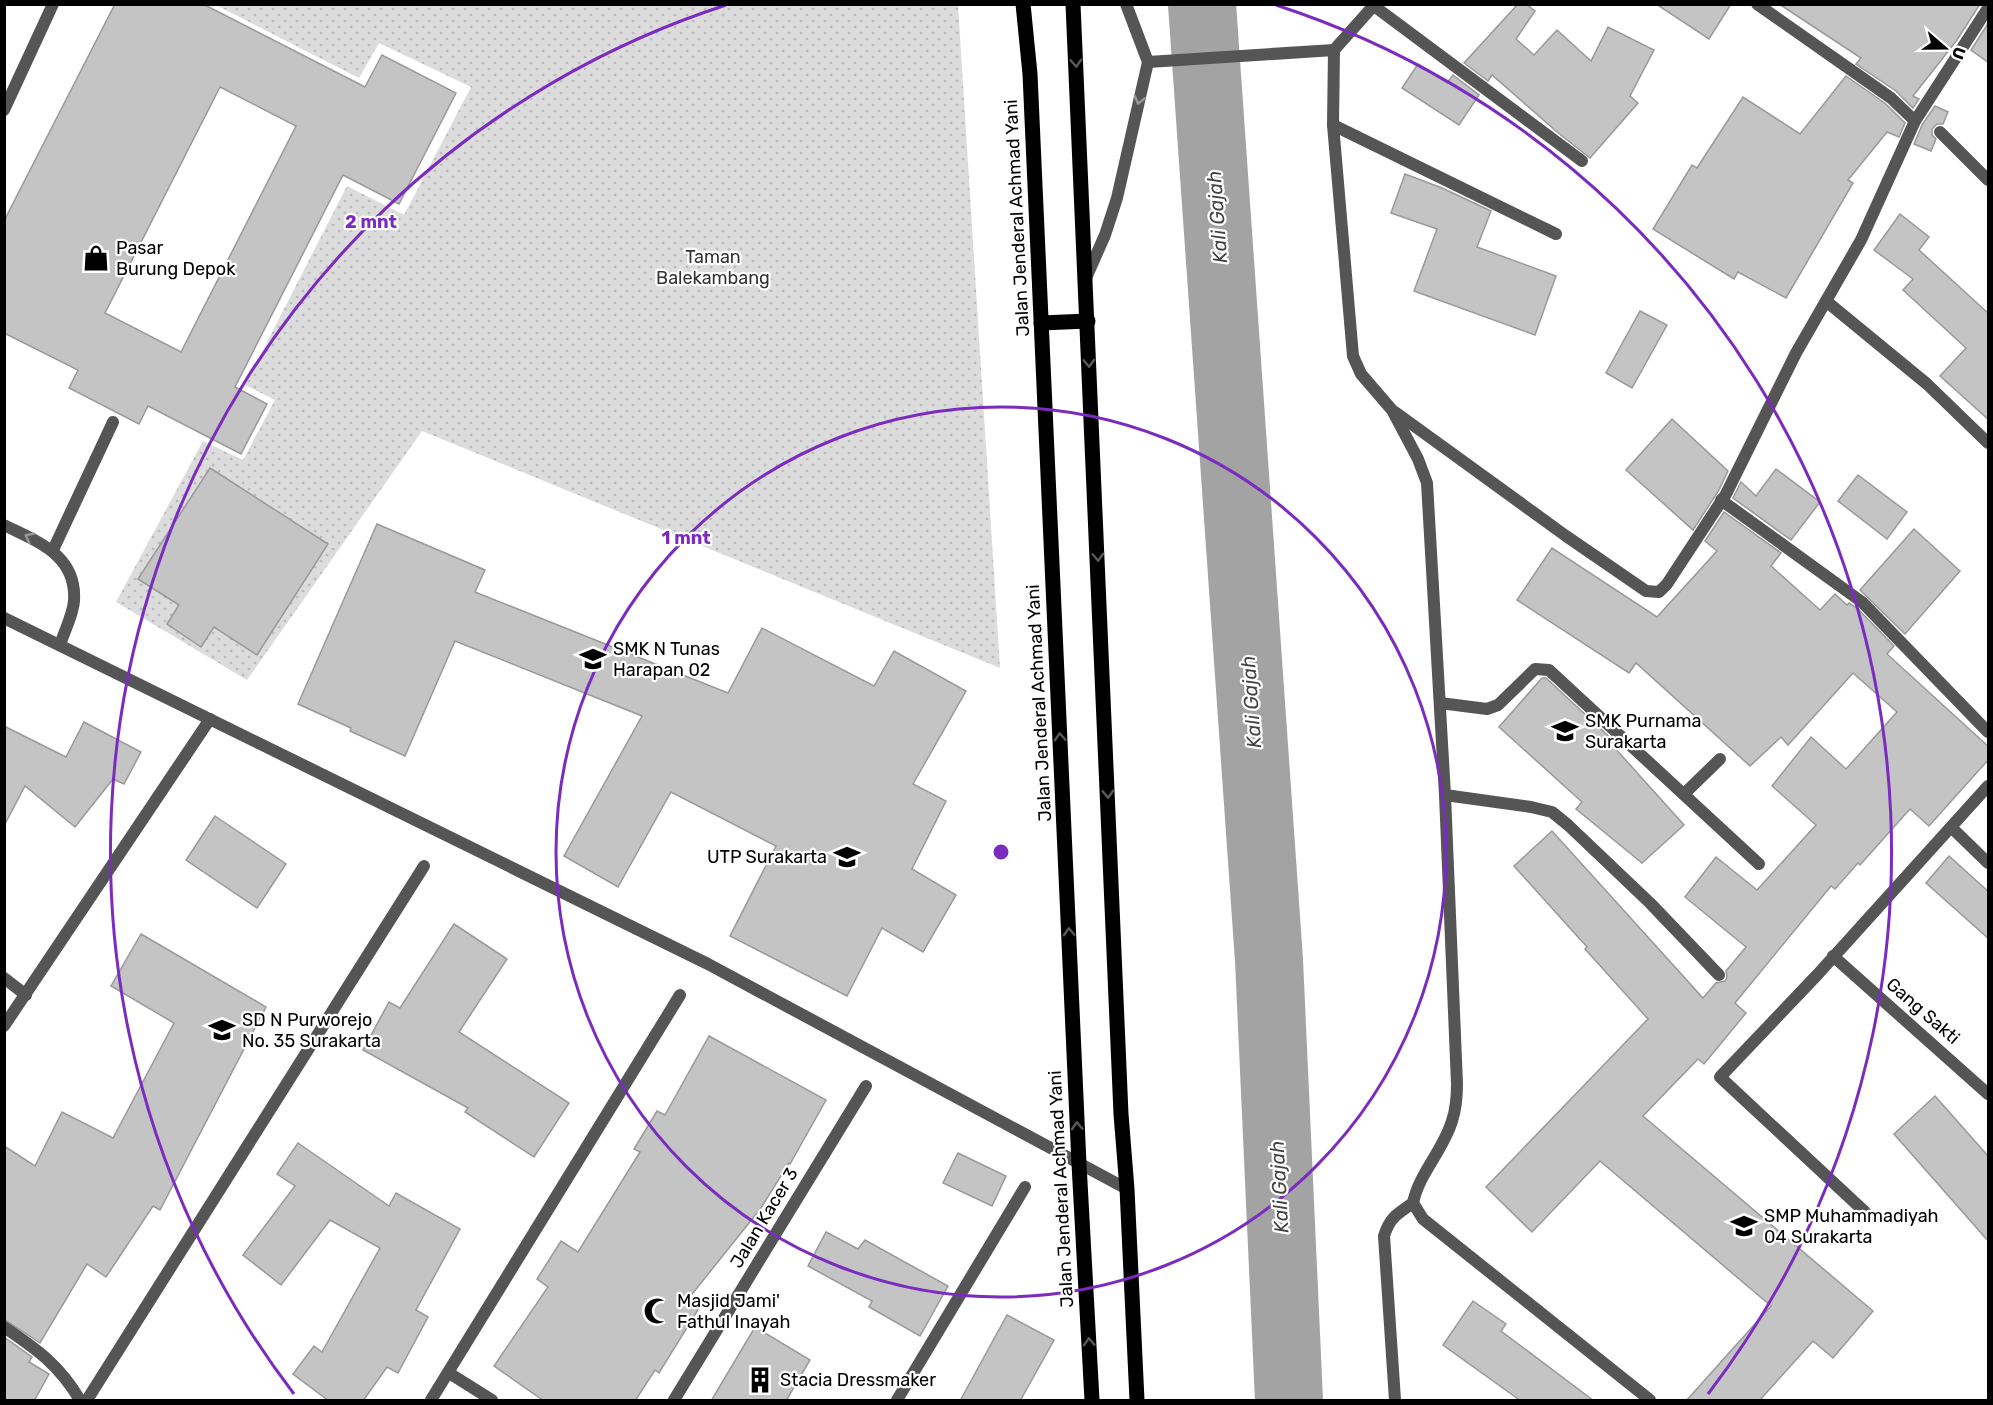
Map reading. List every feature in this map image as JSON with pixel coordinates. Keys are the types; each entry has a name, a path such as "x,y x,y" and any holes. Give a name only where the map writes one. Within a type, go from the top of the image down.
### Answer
{"main road":[{"name":"Jalan Jenderal Achmad Yani","path":"1023,4 1030,74 1079,1164 1092,1401"},
{"path":"1073,4 1121,1102 1137,1401"},
{"path":"1041,323 1088,321"}],"street":[{"path":"4,110 52,4"},
{"path":"1085,279 1105,236 1117,198 1148,62 1126,4"},
{"path":"1757,4 1891,98 1915,121"},
{"path":"1582,161 1374,5 1334,50 1333,125 1353,356 1361,374 1392,410 1418,459 1427,483 1445,795 1457,1084 1452,1123 1416,1188 1413,1203 1423,1219 1650,1401"},
{"path":"1392,410 1646,591 1659,592 1667,584 1721,500 1796,353 1861,240 1915,121 1989,8"},
{"path":"1148,62 1334,50"},
{"path":"1333,125 1556,234"},
{"path":"1940,132 1989,180"},
{"path":"1826,301 1927,384 1989,443"},
{"path":"53,550 113,422"},
{"path":"1721,500 1862,602 1989,732"},
{"path":"4,525 53,550 62,560 72,579 74,602 60,645"},
{"path":"4,618 708,964 1127,1189"},
{"path":"1440,703 1487,709 1498,705 1536,669 1548,669 1759,864"},
{"path":"4,1026 210,719"},
{"path":"1684,794 1720,759"},
{"path":"1865,1212 1720,1077 1818,974 1989,786"},
{"path":"1445,795 1551,812 1568,825 1641,895 1719,975"},
{"path":"1951,826 1989,863"},
{"path":"87,1401 424,866"},
{"name":"Gang Sakti","path":"1833,956 1989,1094"},
{"path":"4,978 26,994"},
{"path":"431,1401 680,995"},
{"name":"Jalan Kacer 3","path":"674,1401 866,1086"},
{"path":"897,1401 1024,1188"},
{"path":"1395,1401 1384,1236 1388,1223 1395,1215 1413,1203"},
{"path":"4,1327 43,1354 68,1380 80,1401"},
{"path":"449,1373 492,1401"}],"green space":[{"name":"Taman Balekambang","path":"216,5 958,5 1000,668 422,431 247,680 116,602 203,441 243,460 275,400 245,385 347,186 404,215 471,87 379,43 359,78"}],"building":[{"name":"Pasar Burung Depok","path":"115,4 203,4 365,87 382,55 456,93 399,204 343,175 235,387 267,404 241,454 148,406 139,424 69,388 78,370 4,333 4,221","holes":["220,87 296,126 181,352 105,313"]},
{"path":"1518,4 1526,4 1535,11 1516,39 1534,55 1557,30 1591,61 1608,27 1654,50 1630,96 1638,103 1590,158 1492,75 1488,81 1464,63"},
{"path":"1656,4 1731,4 1709,39"},
{"path":"1779,4 1980,4 1957,40 1913,96 1919,99 1913,108 1896,91 1856,64 1861,58"},
{"path":"1989,22 1989,63 1971,50"},
{"path":"1418,64 1447,83 1453,75 1479,95 1459,125 1402,88"},
{"path":"1846,76 1886,104 1905,123 1899,137 1887,132 1848,180 1853,183 1786,298 1738,272 1734,279 1653,229 1692,165 1697,168 1743,97 1800,134"},
{"path":"1935,106 1948,112 1943,124 1937,124 1932,129 1932,135 1936,139 1931,151 1914,144 1922,125"},
{"path":"1405,174 1491,211 1477,247 1556,276 1535,335 1414,291 1437,229 1391,213"},
{"path":"1900,214 1929,237 1919,250 1989,314 1989,420 1940,376 1966,348 1903,290 1913,279 1874,250"},
{"path":"1640,311 1667,325 1632,388 1606,373"},
{"path":"1672,419 1728,471 1719,490 1693,530 1626,470"},
{"path":"210,468 328,544 257,655 214,627 201,647 167,624 179,605 138,579"},
{"path":"1776,469 1820,502 1791,540 1733,498 1741,482 1756,496"},
{"path":"1858,475 1907,512 1887,539 1838,501"},
{"path":"1724,512 1781,553 1771,566 1820,610 1835,594 1847,605 1849,603 1857,608 1894,646 1887,654 1989,747 1989,759 1929,826 1910,809 1860,865 1858,863 1835,889 1831,886 1735,1003 1746,1013 1704,1064 1698,1059 1643,1116 1873,1311 1833,1358 1813,1341 1759,1401 1686,1401 1771,1306 1600,1161 1532,1232 1486,1187 1648,1019 1514,866 1552,831 1703,998 1716,983 1725,981 1726,971 1746,947 1685,897 1716,857 1757,890 1816,825 1772,786 1811,737 1846,769 1897,712 1853,673 1788,745 1781,737 1750,766 1636,663 1629,673 1517,600 1552,548 1657,617 1717,551 1705,541"},
{"path":"377,524 485,570 475,592 728,693 762,628 874,686 894,651 966,691 913,784 946,801 912,869 956,895 923,952 882,928 847,996 730,936 776,846 671,792 618,887 564,856 642,716 455,641 405,756 298,704"},
{"path":"1914,529 1960,571 1905,634 1860,590"},
{"path":"1542,678 1546,678 1617,744 1614,747 1684,825 1642,863 1576,809 1582,802 1499,727"},
{"path":"84,722 141,752 124,784 113,779 75,827 25,786 4,826 4,726 66,757"},
{"path":"215,816 286,864 257,908 186,860"},
{"path":"1949,856 1989,892 1989,939 1926,883"},
{"path":"454,924 507,959 459,1032 569,1103 534,1157 465,1112 468,1108 363,1050 389,1002 400,1008"},
{"path":"141,934 266,1007 160,1210 153,1206 106,1277 87,1264 40,1343 4,1319 4,1146 35,1166 62,1112 113,1138 174,1023 111,986"},
{"path":"709,1036 826,1100 790,1164 761,1208 689,1298 701,1305 659,1373 655,1370 635,1401 544,1401 494,1366 548,1287 537,1279 561,1241 578,1252 640,1152 634,1149 657,1111 665,1115"},
{"path":"1935,1096 1989,1157 1989,1242 1894,1134"},
{"path":"298,1143 389,1206 396,1193 460,1229 416,1310 428,1317 398,1373 387,1367 363,1401 329,1401 293,1374 314,1346 322,1352 380,1248 330,1220 281,1285 243,1255 295,1186 277,1174"},
{"path":"958,1153 1006,1176 992,1206 943,1183"},
{"path":"826,1232 858,1249 865,1240 948,1286 920,1336 869,1307 872,1301 808,1266"},
{"path":"1473,1301 1506,1324 1501,1331 1594,1401 1521,1401 1443,1345"},
{"path":"1007,1315 1054,1340 1020,1401 960,1401"},
{"name":"Stacia Dressmaker","path":"755,1327 810,1360 786,1401 711,1401"},
{"path":"4,1337 32,1357 29,1362 49,1374 34,1401 4,1401"}],"waterway":[{"name":"Kali Gajah","path":"1202,4 1269,960 1289,1400"}],"place":[{"name":"Pasar Burung Depok","path":"96,258"},
{"name":"SMK N Tunas Harapan 02","path":"593,659"},
{"name":"SMK Purnama Surakarta","path":"1565,731"},
{"name":"UTP Surakarta","path":"847,857"},
{"name":"SD N Purworejo No. 35 Surakarta","path":"222,1030"},
{"name":"SMP Muhammadiyah 04 Surakarta","path":"1744,1226"},
{"name":"Masjid Jami' Fathul Inayah","path":"657,1311"},
{"name":"Stacia Dressmaker","path":"760,1380"}]}
